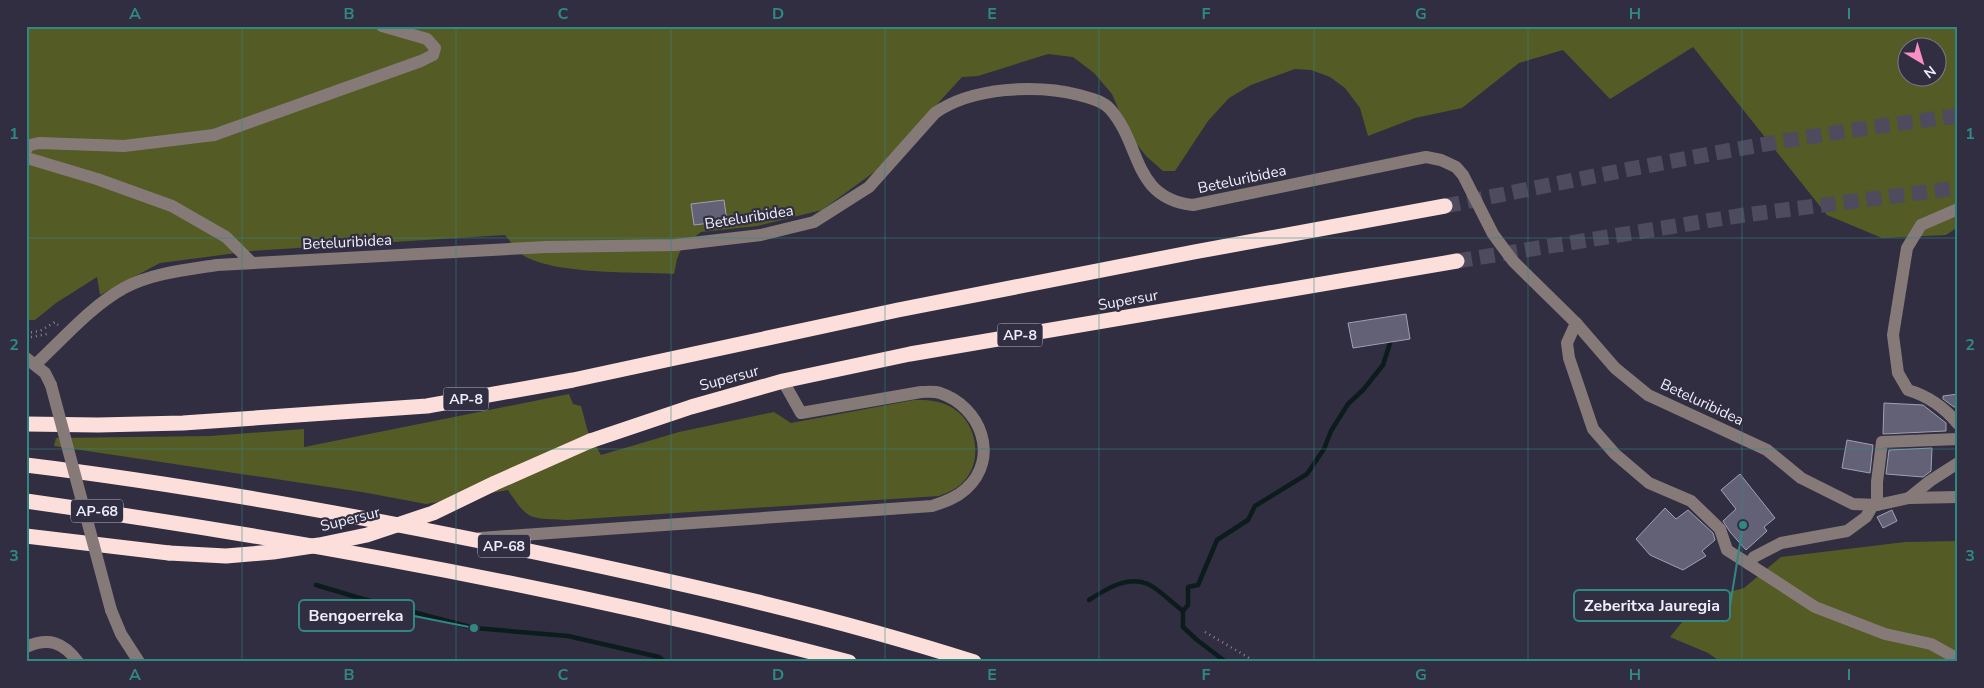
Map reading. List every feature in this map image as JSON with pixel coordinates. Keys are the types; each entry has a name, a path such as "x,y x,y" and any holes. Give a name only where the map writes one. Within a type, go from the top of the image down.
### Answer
{"highway":[{"name":"Supersur","path":"26,424 183,423 427,406 573,380 907,308 1445,206"},
{"name":"Supersur","path":"26,536 169,553 226,556 318,545 367,534 432,513 495,482 590,441 691,407 783,381 910,354 1457,261"},
{"name":"AP-68","path":"26,465 104,474 468,538 772,605 872,630 974,662"},
{"name":"AP-68","path":"26,501 168,521 443,569 710,626 850,662"}],"street":[{"path":"26,149 30,144 39,143 124,146 214,135 421,61 433,55 435,48 427,38 382,26"},
{"name":"Beteluribidea","path":"31,361 100,303 124,288 169,273 217,265 252,263 546,247 675,245 760,235 814,222 869,187 935,113 949,103 1020,88 1064,91 1093,99 1109,108 1120,123 1144,176 1160,194 1177,203 1193,205 1426,157 1456,166 1463,175 1493,234 1513,261 1576,323 1616,368 1648,395 1767,450 1802,478 1853,504 1875,505"},
{"path":"26,155 27,158 38,162 97,179 172,206 226,237 252,263"},
{"path":"1958,209 1921,225 1907,248 1893,335 1898,373 1908,390 1924,395 1950,414 1958,424"},
{"path":"1576,323 1567,343 1569,358 1593,429 1615,454 1649,483 1691,502 1720,529 1727,550 1815,607 1885,634 1931,644 1958,659"},
{"path":"31,361 45,374 51,385 110,610 121,634 139,662"},
{"path":"468,538 932,506 951,500 968,488 979,471 985,455 984,441 974,418 960,404 939,393 921,392 801,413 783,381"},
{"path":"1749,564 1754,557 1781,543 1847,531 1866,517 1875,505 1882,442 1958,439"},
{"path":"1908,498 1958,463"},
{"path":"1875,505 1908,498 1958,497"},
{"path":"26,647 40,641 56,643 70,651 78,662"}],"path":[{"path":"26,333 40,331 55,322 60,327 45,335 26,338"},
{"path":"1205,632 1256,662"}],"green space":[{"path":"26,26 1958,26 1958,227 1946,235 1882,238 1827,215 1693,47 1610,99 1563,50 1519,63 1462,108 1415,118 1368,136 1360,108 1345,88 1330,77 1311,70 1295,69 1251,85 1229,98 1208,121 1175,171 1163,171 1146,156 1129,134 1112,94 1094,73 1073,57 1048,54 978,76 962,77 877,170 822,210 757,226 701,232 682,247 674,274 594,271 551,265 533,260 520,253 505,235 252,251 160,263 100,295 97,277 56,303 35,320 26,320"},
{"path":"569,394 573,404 581,406 588,432 601,455 679,432 774,412 791,423 919,400 942,403 961,414 973,435 975,458 972,470 965,480 956,488 939,496 567,520 538,518 526,513 508,490 426,504 362,492 54,446 56,438 210,436 304,429 304,447"},
{"path":"1958,541 1958,662 1721,662 1708,653 1670,637 1683,621 1691,598 1700,600 1744,588 1781,557 1905,542"}],"building":[{"path":"724,200 727,221 694,225 691,204"},
{"path":"1406,314 1410,339 1353,348 1348,323"},
{"path":"1958,394 1958,407 1954,407 1943,399 1943,396"},
{"path":"1884,403 1923,405 1946,423 1946,431 1883,434"},
{"path":"1847,440 1873,445 1870,473 1842,468"},
{"path":"1932,448 1931,471 1923,477 1886,474 1889,450"},
{"path":"1740,474 1775,518 1764,527 1767,531 1746,550 1723,521 1736,509 1721,490"},
{"path":"1665,508 1676,519 1688,510 1713,533 1715,540 1702,551 1706,556 1683,570 1650,555 1636,539"},
{"path":"1892,510 1897,521 1883,528 1877,517"}],"waterway":[{"path":"1183,611 1188,605 1188,587 1198,585 1217,540 1248,520 1255,506 1307,474 1324,449 1331,431 1348,404 1363,390 1383,365 1390,343"},
{"path":"1089,600 1117,584 1133,581 1148,584 1157,589 1183,611 1183,627 1226,662"},
{"path":"316,585 474,628 568,636 659,657 665,662"}],"tunnel":[{"path":"1445,206 1764,144 1958,116"},
{"path":"1457,261 1744,215 1958,188"}],"place":[{"name":"Zeberitxa Jauregia","path":"1743,525"},
{"name":"Bengoerreka","path":"474,628"}]}
